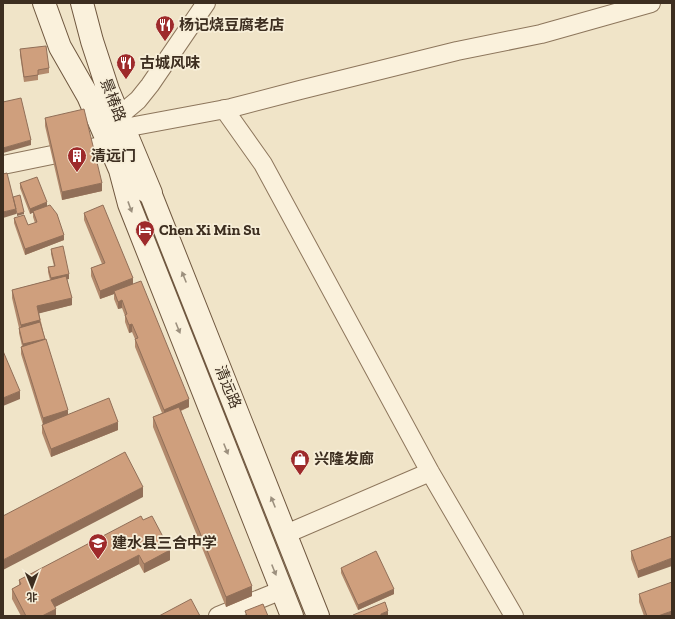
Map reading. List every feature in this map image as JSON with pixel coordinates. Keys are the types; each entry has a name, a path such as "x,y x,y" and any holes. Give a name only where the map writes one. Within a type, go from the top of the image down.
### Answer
{"main road":[{"path":"44,3 60,47 88,96 100,146 120,170"},
{"name":"景椿路","path":"82,3 100,65 151,195"},
{"name":"清远路","path":"122,122 120,170 129,204 292,616"},
{"name":"清远路","path":"120,170 151,195 318,616"}],"street":[{"path":"122,122 150,85 206,3"},
{"path":"122,122 224,109 457,51 541,34 652,3"},
{"path":"224,109 263,164 430,472 514,616"},
{"path":"3,165 52,155"},
{"path":"286,534 430,472"},
{"path":"218,616 282,590"}],"building":[{"path":"46,46 49,68 38,70 38,75 24,77 20,49"},
{"path":"21,98 31,140 3,148 3,102"},
{"name":"清远门","path":"84,109 102,183 62,192 45,118"},
{"path":"7,173 16,209 3,212 3,174"},
{"path":"37,177 47,202 30,209 20,183"},
{"path":"20,195 24,212 17,214 13,197"},
{"path":"50,205 57,214 64,235 25,249 14,218 24,215 28,225 37,222 33,211"},
{"path":"103,205 133,278 100,291 91,268 105,263 84,213"},
{"path":"63,246 69,274 51,278 48,267 55,266 51,249"},
{"path":"66,276 72,298 37,306 40,320 21,325 12,290"},
{"path":"141,281 189,399 164,410 135,339 138,338 132,324 129,325 122,300 118,302 114,291"},
{"path":"40,322 45,339 23,344 19,328"},
{"path":"46,339 68,410 43,418 21,347"},
{"path":"3,351 20,391 3,398"},
{"path":"109,398 118,422 51,449 42,425"},
{"path":"179,407 252,586 226,597 153,417"},
{"path":"125,452 143,487 3,560 3,516"},
{"path":"141,516 143,520 152,516 170,550 144,564 139,555 51,600 56,609 42,616 26,616 12,589 21,584 19,580"},
{"path":"672,536 672,558 638,571 631,551"},
{"path":"376,551 394,589 358,605 341,568"},
{"path":"672,582 672,611 658,616 647,616 639,594"},
{"path":"191,599 200,616 159,616"},
{"path":"385,602 388,611 381,614 381,616 353,616 353,615"},
{"path":"263,604 268,616 247,616 245,611"}],"place":[{"name":"杨记烧豆腐老店","path":"165,42"},
{"name":"古城风味","path":"126,80"},
{"name":"清远门","path":"77,173"},
{"name":"Chen Xi Min Su","path":"145,247"},
{"name":"兴隆发廊","path":"300,476"},
{"name":"建水县三合中学","path":"98,560"}]}
